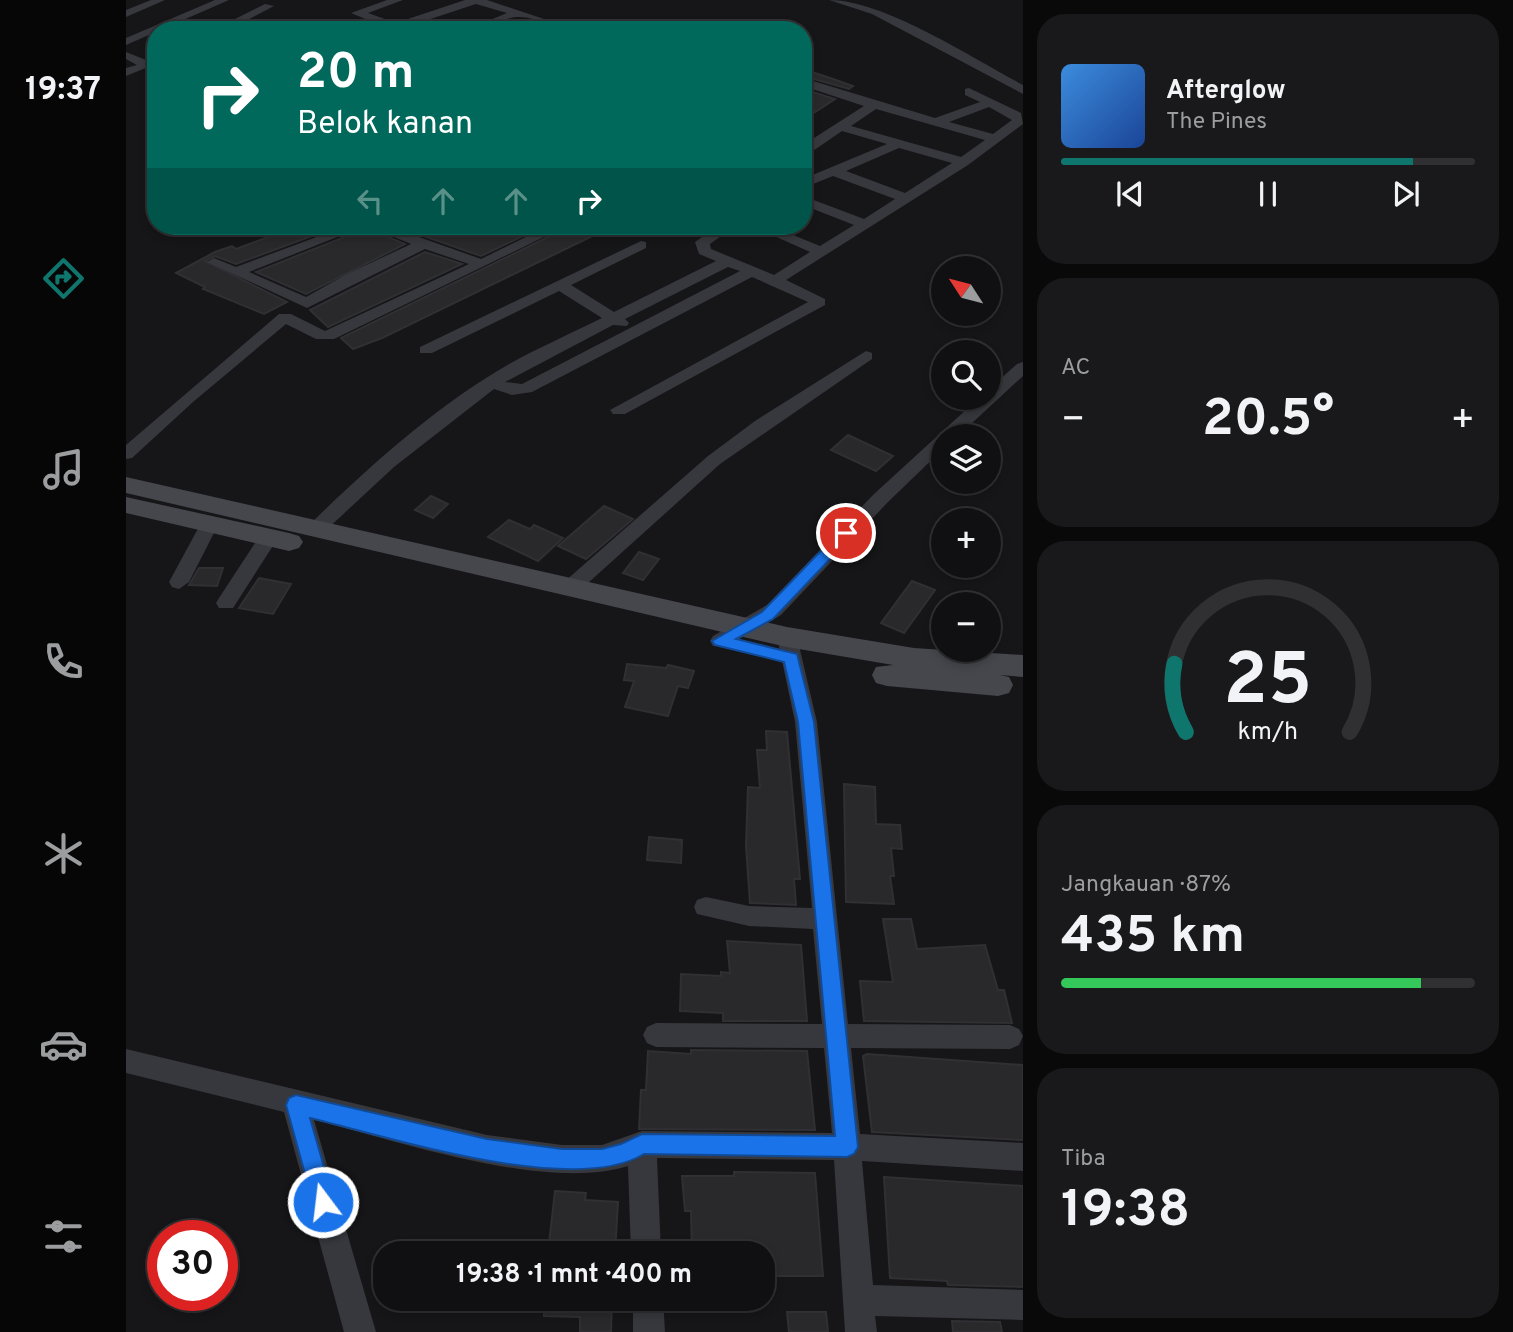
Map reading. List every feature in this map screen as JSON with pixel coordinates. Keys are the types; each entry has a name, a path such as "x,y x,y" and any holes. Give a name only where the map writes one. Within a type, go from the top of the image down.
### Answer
{"street":[{"path":"126,14 160,0"},
{"path":"175,21 224,0"},
{"path":"378,21 357,13 398,0"},
{"path":"421,21 476,0 540,21"},
{"path":"834,0 866,9 1023,90"},
{"path":"866,9 879,0"},
{"path":"237,21 269,6"},
{"path":"495,21 517,13"},
{"path":"126,42 147,33"},
{"path":"126,55 147,65 126,72"},
{"path":"139,60 147,58"},
{"path":"812,86 997,139"},
{"path":"812,95 823,90"},
{"path":"775,281 963,162 1013,127 1019,117 969,92"},
{"path":"936,122 990,103"},
{"path":"812,144 874,105"},
{"path":"841,127 963,162"},
{"path":"812,180 861,164 897,143"},
{"path":"812,151 861,164"},
{"path":"833,171 906,198"},
{"path":"812,203 865,224"},
{"path":"236,272 334,235"},
{"path":"401,235 482,264"},
{"path":"285,317 321,336 328,335 539,235"},
{"path":"619,410 820,302 775,281 748,273 701,247 702,242 713,235"},
{"path":"781,235 822,252"},
{"path":"126,454 187,398 285,317 352,277 424,243"},
{"path":"426,350 641,245"},
{"path":"214,262 307,303"},
{"path":"317,528 379,470 491,383 726,262"},
{"path":"491,383 512,390 526,388 748,273"},
{"path":"561,285 635,332"},
{"path":"571,587 714,460 761,425 866,356"},
{"path":"962,424 1019,377"},
{"path":"720,641 774,610 881,498 931,451"},
{"path":"126,485 747,627 789,648 939,682 1023,687"},
{"path":"126,506 720,641 1023,666"},
{"path":"179,582 209,525"},
{"path":"226,603 268,537"},
{"path":"789,648 806,722 847,1147 860,1332"},
{"path":"706,907 749,916 823,919"},
{"path":"656,1035 1010,1037"},
{"path":"126,1061 296,1105 487,1149 562,1159 602,1159 626,1153 642,1144 847,1147 1023,1157"},
{"path":"296,1105 360,1332"},
{"path":"642,1144 646,1241"},
{"path":"858,1300 1023,1305"},
{"path":"648,1311 649,1332"}],"building":[{"path":"812,72 853,86 849,89 812,79"},
{"path":"812,92 835,99 812,114"},
{"path":"273,235 315,235 236,264 215,256 205,261 287,302 264,314 203,289 205,287 176,273 215,252 232,246 236,249"},
{"path":"349,235 384,235 405,244 306,294 256,272"},
{"path":"421,235 525,235 481,256"},
{"path":"594,235 382,338 353,349 341,338 550,236"},
{"path":"425,252 462,264 328,327 310,310"},
{"path":"848,435 893,456 876,471 831,450"},
{"path":"431,496 448,504 433,518 415,510"},
{"path":"604,506 633,519 586,559 558,546"},
{"path":"509,520 530,529 534,525 563,538 538,561 488,537"},
{"path":"639,552 659,559 643,580 623,573"},
{"path":"199,568 223,568 217,586 189,585"},
{"path":"259,578 291,584 273,614 239,608"},
{"path":"912,581 935,590 904,633 881,623"},
{"path":"627,664 666,668 668,665 694,671 688,688 678,686 668,716 625,707 634,681 624,680"},
{"path":"766,731 787,732 800,879 794,879 796,905 750,903 746,846 748,787 760,788 757,750 767,750"},
{"path":"844,784 875,787 876,824 900,825 902,849 891,848 894,876 890,876 894,904 846,902"},
{"path":"649,837 682,840 681,863 647,860"},
{"path":"883,919 911,919 917,949 985,945 998,990 1004,990 1012,1023 864,1021 860,981 893,982"},
{"path":"727,941 801,945 807,1021 723,1021 723,1013 680,1011 681,974 721,976 721,972 730,973"},
{"path":"691,1050 807,1051 815,1130 639,1129 641,1090 646,1090 648,1051 691,1054"},
{"path":"867,1054 1023,1065 1023,1140 872,1132 863,1056"},
{"path":"734,1172 815,1173 823,1276 775,1276 775,1241 692,1241 691,1211 685,1211 682,1176 734,1176"},
{"path":"884,1177 1023,1186 1023,1287 948,1285 947,1281 890,1278"},
{"path":"555,1191 586,1193 585,1200 618,1202 616,1241 549,1241"},
{"path":"544,1311 612,1311 611,1332 580,1332 580,1317 544,1316"},
{"path":"787,1312 826,1312 828,1332 789,1332"},
{"path":"952,1321 1000,1322 1002,1332 953,1332"}],"route":[{"path":"323,1202 296,1105 487,1149 562,1159 602,1159 626,1153 642,1144 847,1147 806,722 791,658 720,641 774,610 846,533"}]}
